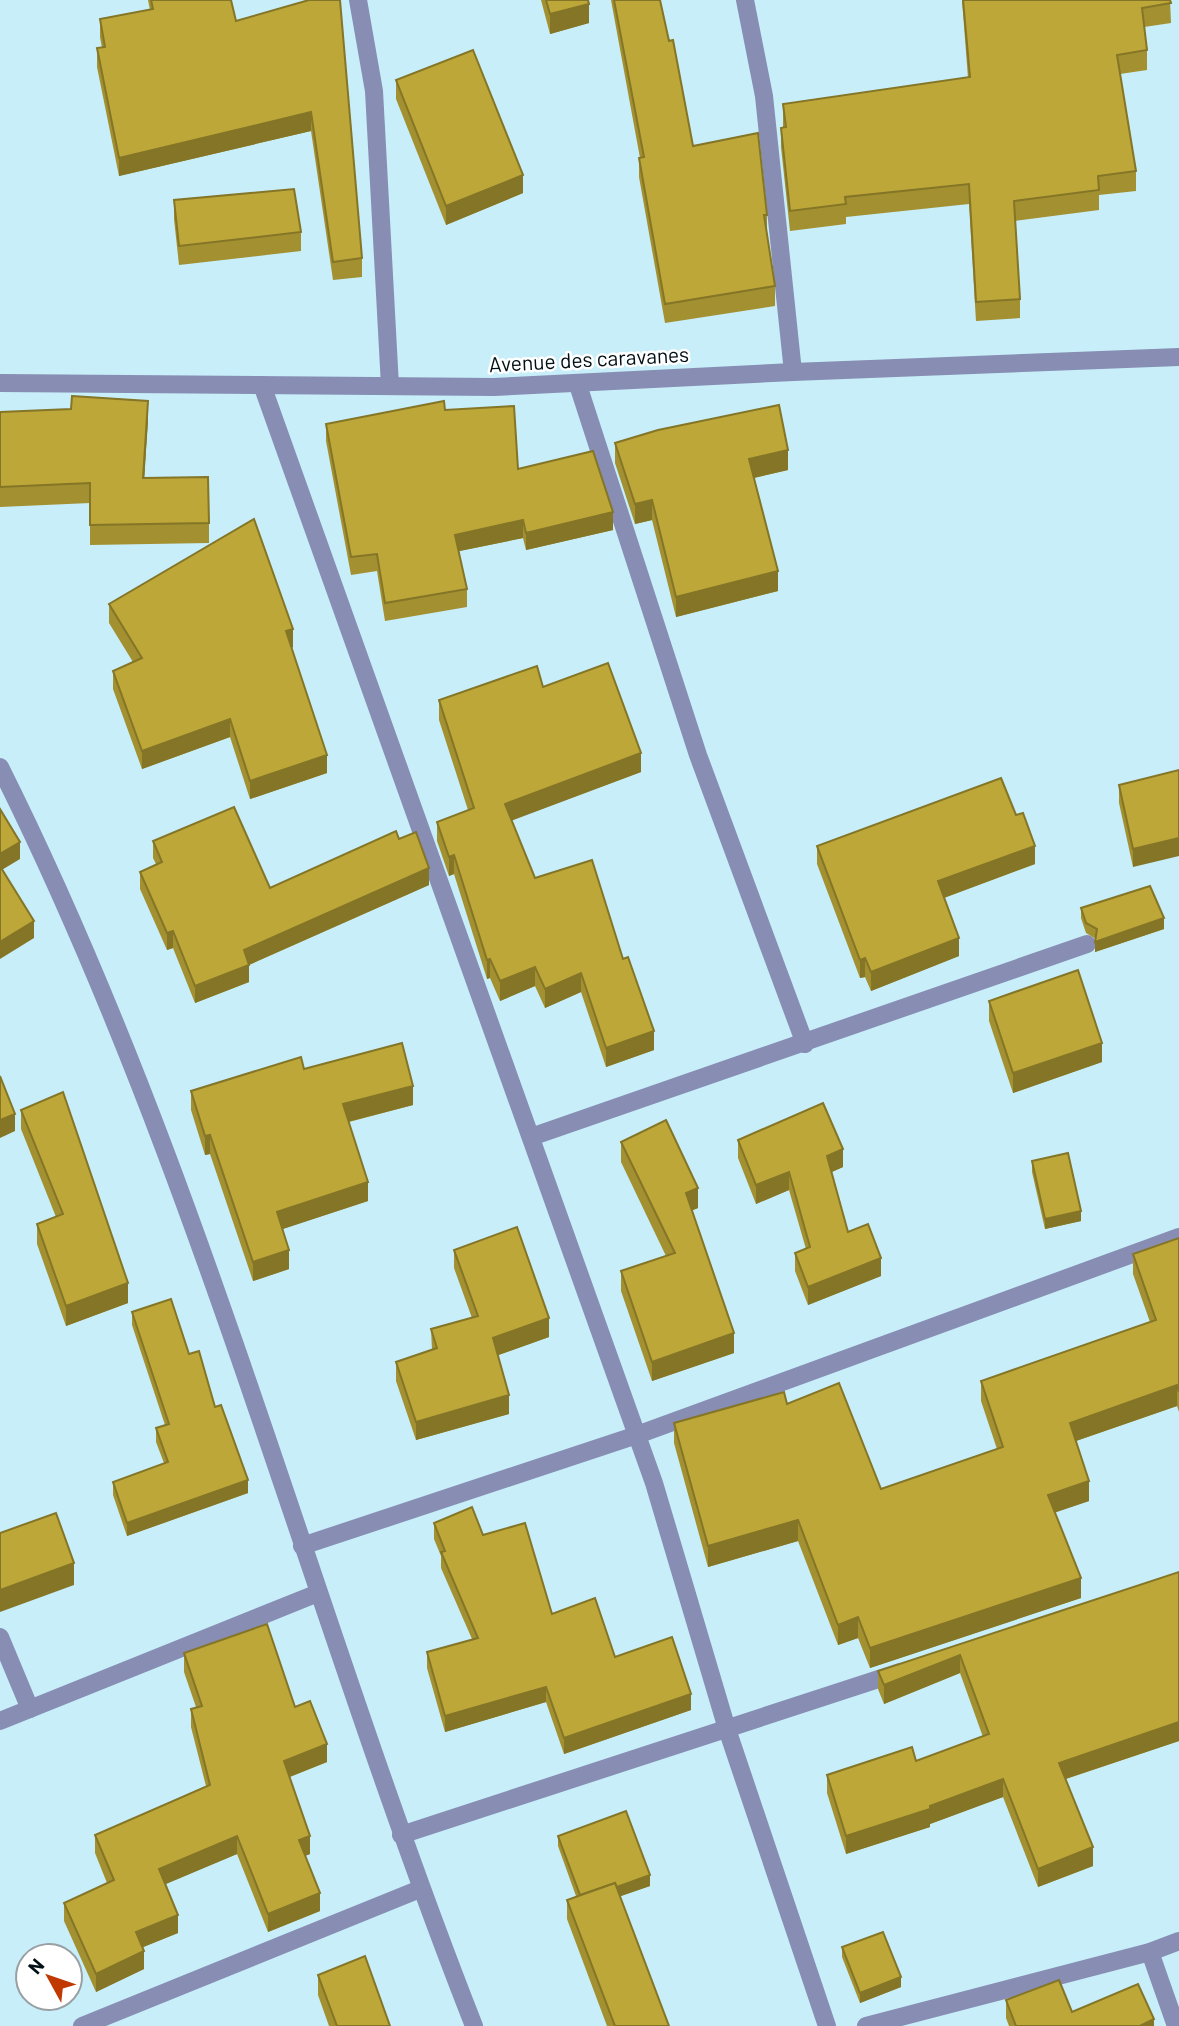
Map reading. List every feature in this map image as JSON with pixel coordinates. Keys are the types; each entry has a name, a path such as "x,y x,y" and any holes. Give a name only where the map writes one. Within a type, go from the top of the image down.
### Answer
{"street":[{"path":"358,0 374,91 390,386"},
{"path":"745,0 764,96 793,372"},
{"name":"Avenue des caravanes","path":"0,383 578,385 793,372 1179,357"},
{"path":"262,385 637,1435 727,1730 827,2026"},
{"path":"578,385 698,755 805,1044"},
{"path":"0,767 57,880 166,1153 420,1889 474,2026"},
{"path":"531,1137 1087,944"},
{"path":"302,1546 637,1435 1179,1237"},
{"path":"0,1721 318,1593"},
{"path":"0,1637 30,1709"},
{"path":"401,1835 920,1665"},
{"path":"82,2026 420,1889"},
{"path":"866,2026 1150,1952 1179,1941"},
{"path":"1150,1952 1176,2026"}],"building":[{"path":"151,0 231,0 236,21 309,0 340,0 362,258 333,262 311,112 119,158 97,48 105,47 100,19 153,9"},
{"path":"546,0 588,0 589,4 550,14"},
{"path":"614,0 660,0 669,41 673,40 693,146 758,133 767,215 764,215 775,286 665,304 639,158 644,157"},
{"path":"963,0 1170,0 1171,3 1142,8 1147,50 1117,55 1136,171 1098,176 1099,190 1014,201 1020,299 976,302 969,184 845,197 846,204 790,211 781,128 786,127 783,104 970,77"},
{"path":"473,50 523,175 446,206 396,80"},
{"path":"294,189 301,232 179,246 174,200"},
{"path":"72,396 148,401 143,478 208,477 209,523 90,525 90,483 0,487 0,412 71,409"},
{"path":"444,401 445,410 514,406 518,469 593,451 613,512 526,533 523,520 455,535 467,589 385,603 377,554 351,557 326,424"},
{"path":"779,405 788,450 749,459 778,571 676,597 652,500 635,504 615,443 658,430"},
{"path":"254,519 293,629 286,631 327,755 250,781 230,719 142,751 113,671 142,658 109,604"},
{"path":"608,663 641,753 505,804 535,878 592,860 623,959 628,957 654,1031 606,1048 581,973 545,989 535,967 500,981 490,959 487,960 454,855 449,857 437,822 474,808 439,700 537,666 543,687"},
{"path":"1179,770 1179,838 1133,849 1119,785"},
{"path":"1001,778 1016,815 1023,813 1035,846 938,881 959,938 871,972 865,958 860,960 817,846"},
{"path":"234,807 270,888 396,831 399,839 416,832 429,868 244,950 249,965 195,986 173,931 167,933 140,872 162,862 153,841"},
{"path":"0,809 20,842 0,854"},
{"path":"0,866 34,921 0,942"},
{"path":"1150,886 1164,918 1095,942 1097,929 1086,923 1081,908"},
{"path":"1078,970 1102,1043 1013,1073 989,1001"},
{"path":"402,1043 413,1086 343,1104 368,1182 277,1212 289,1250 253,1262 210,1135 205,1136 191,1091 301,1057 304,1069"},
{"path":"0,1076 15,1114 0,1120"},
{"path":"63,1092 128,1283 66,1306 37,1224 63,1214 21,1110"},
{"path":"823,1103 843,1149 827,1156 848,1232 868,1224 881,1258 808,1287 795,1253 810,1247 789,1172 756,1185 738,1140"},
{"path":"666,1120 698,1188 686,1193 734,1333 652,1362 621,1271 675,1253 621,1142"},
{"path":"1068,1153 1081,1211 1045,1219 1032,1161"},
{"path":"517,1227 549,1318 493,1338 509,1395 416,1422 396,1362 437,1348 431,1329 478,1316 454,1250"},
{"path":"1179,1238 1179,1392 1177,1385 1070,1423 1089,1481 1048,1495 1081,1578 870,1648 858,1617 838,1625 798,1520 708,1546 674,1423 784,1392 787,1404 839,1383 881,1489 1003,1447 981,1381 1156,1320 1133,1254"},
{"path":"171,1299 189,1354 199,1351 215,1407 221,1405 248,1480 127,1523 113,1482 168,1462 156,1428 169,1424 132,1312"},
{"path":"472,1507 483,1535 525,1523 552,1614 595,1598 615,1657 672,1637 691,1694 564,1738 546,1687 445,1716 427,1652 478,1638 441,1552 445,1551 434,1523"},
{"path":"56,1513 74,1563 0,1590 0,1533"},
{"path":"1179,1572 1179,1722 1059,1763 1093,1847 1038,1869 1003,1779 930,1806 930,1809 846,1836 827,1775 912,1747 916,1761 989,1734 960,1655 884,1685 878,1671"},
{"path":"267,1624 295,1707 310,1701 327,1744 284,1761 310,1836 299,1840 320,1893 268,1914 237,1836 159,1869 178,1915 136,1932 144,1951 96,1974 84,1942 82,1942 64,1903 114,1880 95,1835 210,1785 191,1709 202,1706 184,1653"},
{"path":"626,1811 650,1875 617,1887 615,1883 580,1895 558,1836"},
{"path":"615,1883 669,2026 615,2026 567,1900"},
{"path":"883,1932 901,1977 860,1993 842,1947"},
{"path":"365,1956 390,2026 337,2026 318,1975"},
{"path":"1059,1980 1072,2012 1138,1984 1154,2019 1140,2026 1016,2026 1006,2000"}]}
